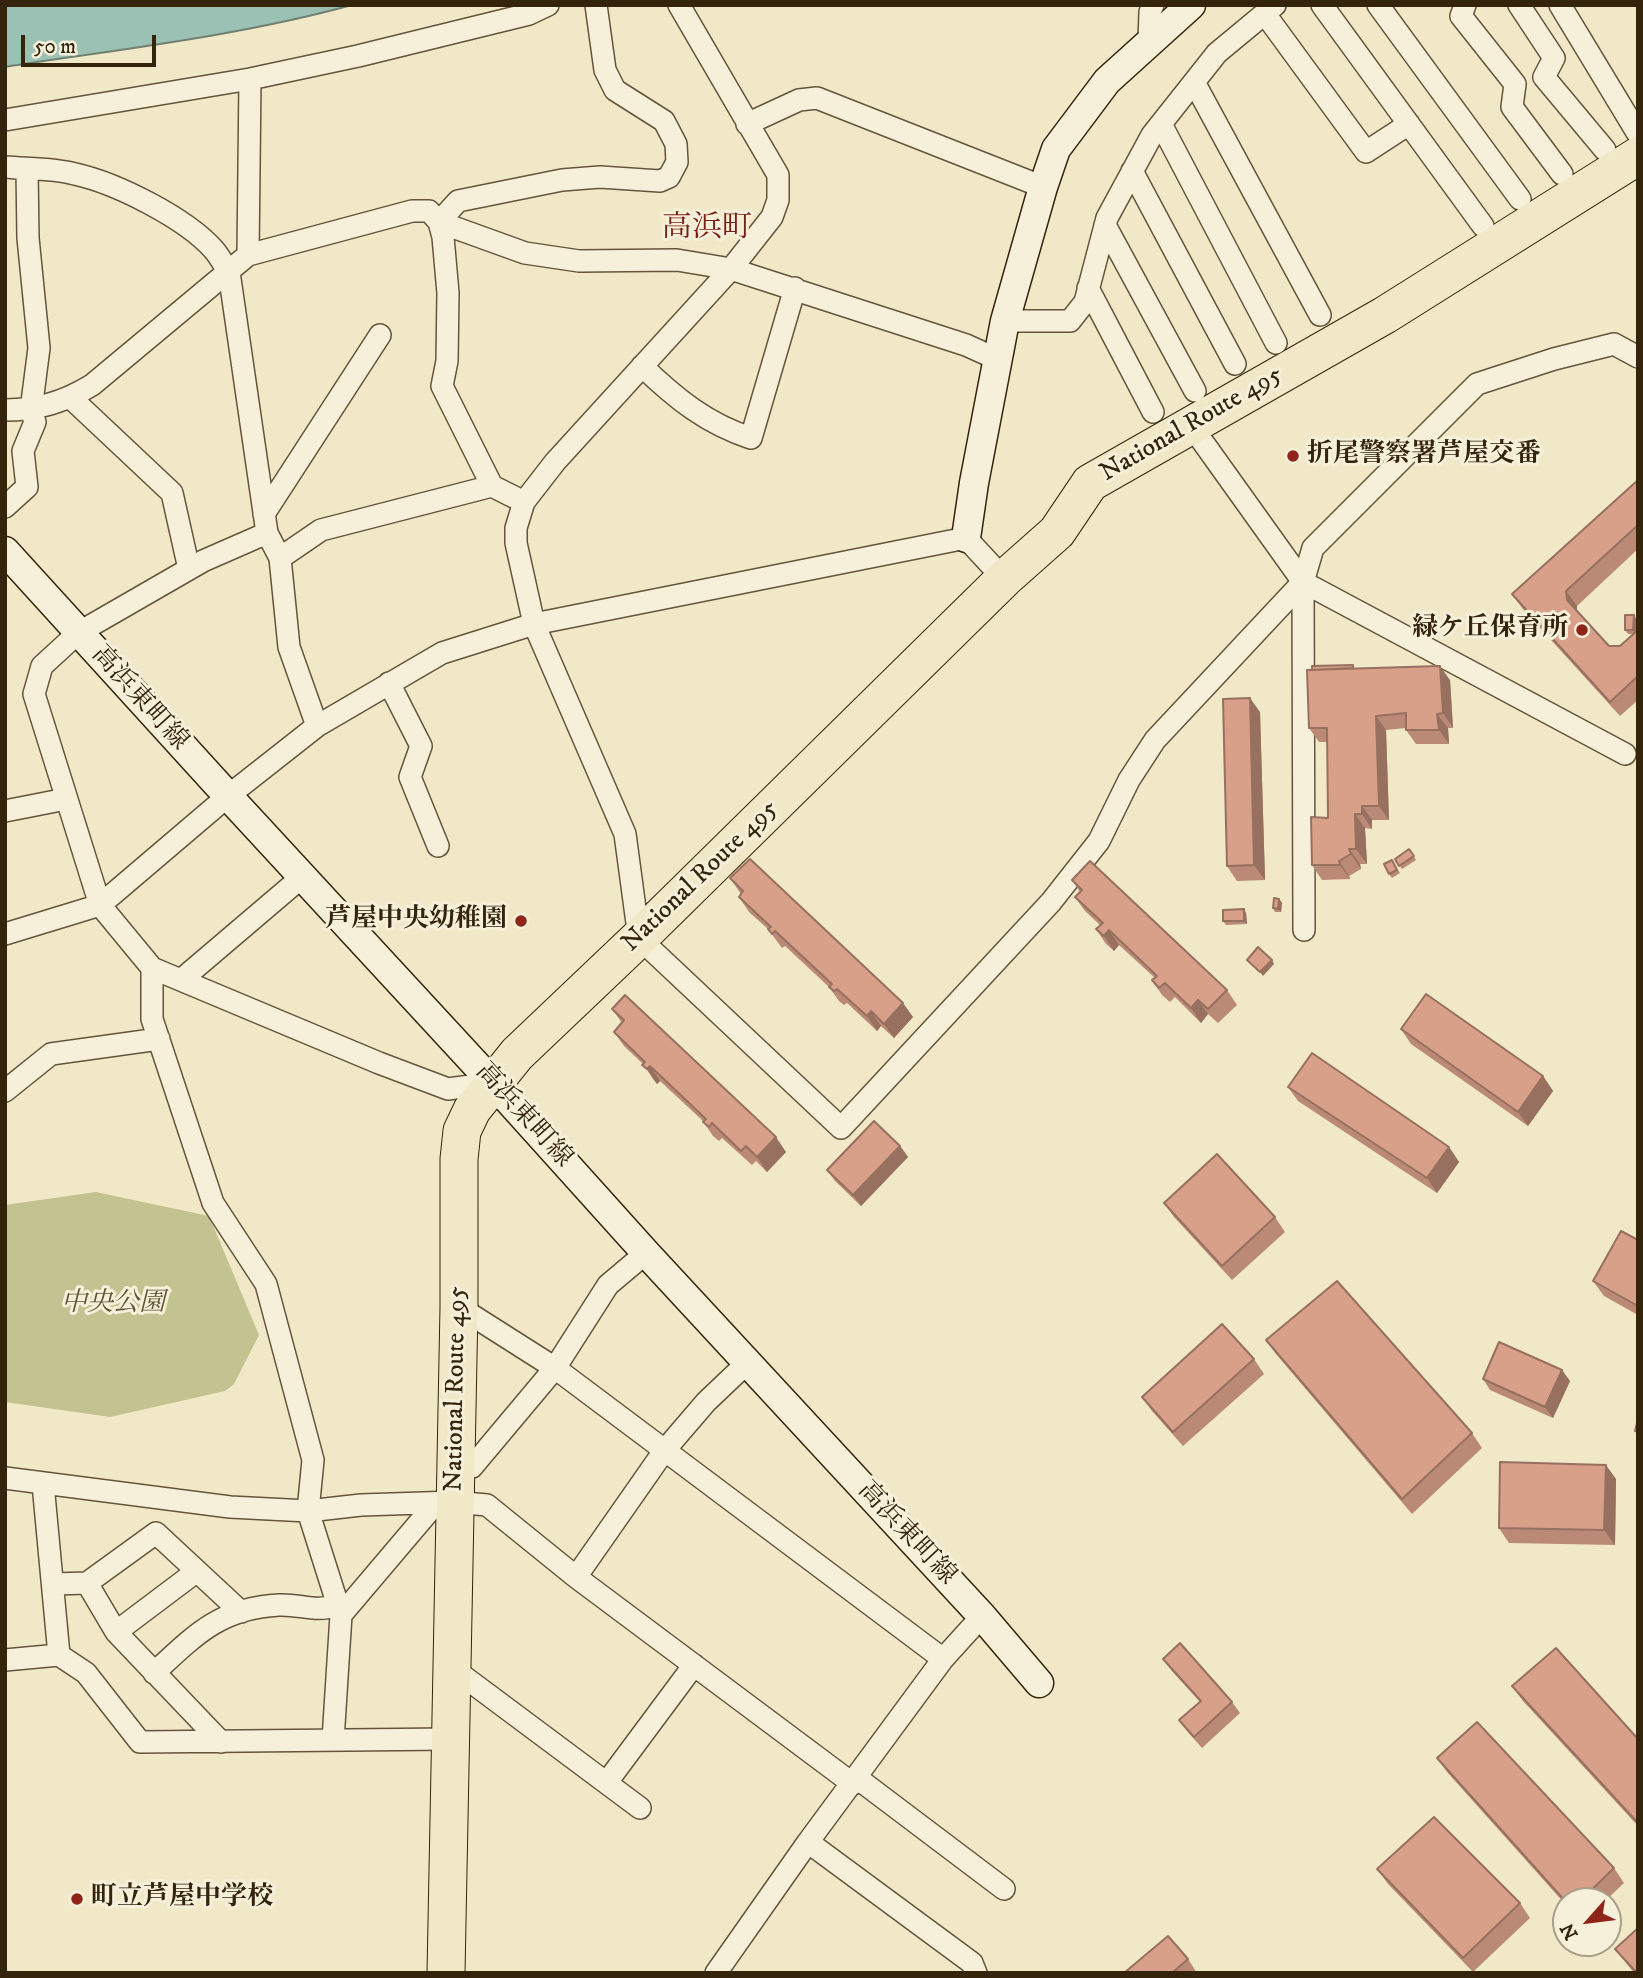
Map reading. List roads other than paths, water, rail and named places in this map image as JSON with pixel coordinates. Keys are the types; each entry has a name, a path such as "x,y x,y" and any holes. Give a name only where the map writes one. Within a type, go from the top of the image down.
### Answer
{"highway":[{"name":"National Route 495","path":"446,1973 451,1667 445,1502 455,1465 459,1159 463,1131 472,1110 517,1054 639,938 1004,579 1057,532 1090,483 1192,408 1385,315 1621,153"}],"main road":[{"path":"966,538 1005,321 1056,149 1107,81 1191,5"},
{"name":"高浜東町線","path":"5,551 494,1083 646,1253 982,1616 1039,1683"}],"street":[{"path":"5,120 250,79 358,56 529,14 548,5"},
{"path":"439,222 458,201 562,180 600,177 660,181 669,177 677,162 676,144 664,121 615,90 605,70 596,5"},
{"path":"679,5 779,175 778,200 772,217 731,269 555,461 524,502 516,528 516,543 534,624 625,834 639,938 841,1128 1051,902 1099,841 1129,780 1155,740 1303,582"},
{"path":"1149,42 1150,12 1153,5"},
{"path":"1322,5 1483,226"},
{"path":"1378,5 1520,199"},
{"path":"1465,5 1461,16 1516,84 1512,107 1562,174"},
{"path":"1519,5 1554,58 1544,77 1621,153"},
{"path":"1560,5 1638,134"},
{"path":"1005,321 1070,321 1085,302 1107,218 1152,135 1217,53 1270,10 1366,152 1409,124"},
{"path":"248,255 250,79"},
{"path":"1194,82 1320,315"},
{"path":"747,124 799,100 817,98 1043,187"},
{"path":"1161,124 1276,343"},
{"path":"5,167 73,173 102,182 147,202 187,228 214,250 229,272 266,524 280,558 289,647 317,726"},
{"path":"5,507 27,487 23,451 35,422 31,410 39,348 28,238 27,169"},
{"path":"1132,171 1235,364"},
{"path":"5,410 31,410 71,398 92,385 248,255 412,211 429,211 439,222 443,237 448,293 447,361 442,386 492,486 524,502"},
{"path":"439,222 525,253 579,261 677,260 731,269 966,345 997,359"},
{"path":"1105,225 1192,408 1303,582 1625,754"},
{"path":"642,366 672,395 724,429 751,439 795,288"},
{"path":"1088,288 1153,412"},
{"path":"380,335 266,524 78,633 42,666 34,694 100,905 152,968 448,1089 494,1083"},
{"path":"1304,930 1303,582 1313,548 1477,384 1554,359 1614,344 1638,357"},
{"path":"71,398 172,493 189,569"},
{"path":"280,558 321,530 492,486"},
{"path":"5,934 100,905 228,796 317,726 442,653 534,624 966,538 1004,579"},
{"path":"388,683 421,746 410,777 438,846"},
{"path":"5,811 66,799"},
{"path":"181,980 302,877"},
{"path":"152,968 152,1019 213,1203 266,1284 313,1460 308,1511 340,1610 333,1740"},
{"path":"5,1091 51,1054 159,1039"},
{"path":"455,1465 471,1467 555,1368 608,1285 646,1253"},
{"path":"459,1307 555,1368 943,1659"},
{"path":"576,1577 664,1451 706,1402 747,1363"},
{"path":"5,1478 230,1507 308,1511 360,1505 445,1502 487,1505 576,1577 694,1665 1004,1889"},
{"path":"43,1483 59,1655"},
{"path":"154,1673 200,1630 241,1612 281,1605 340,1610 445,1502"},
{"path":"54,1584 87,1583 156,1533 241,1612"},
{"path":"116,1632 197,1571"},
{"path":"87,1583 116,1632 221,1742"},
{"path":"716,1973 808,1842 943,1659 982,1616"},
{"path":"5,1660 59,1655 86,1672 140,1742 450,1739"},
{"path":"607,1783 694,1665"},
{"path":"451,1667 640,1808"},
{"path":"808,1842 972,1963 976,1973"}],"water":[{"path":"5,5 352,5 223,33 5,67"}],"place":[{"name":"折尾警察署芦屋交番","path":"1293,456"},
{"name":"緑ケ丘保育所","path":"1582,630"},
{"name":"芦屋中央幼稚園","path":"521,921"},
{"name":"町立芦屋中学校","path":"77,1899"}],"district":[{"name":"高浜町","path":"707,230"}],"park label":[{"name":"中央公園","path":"113,1305"}]}
